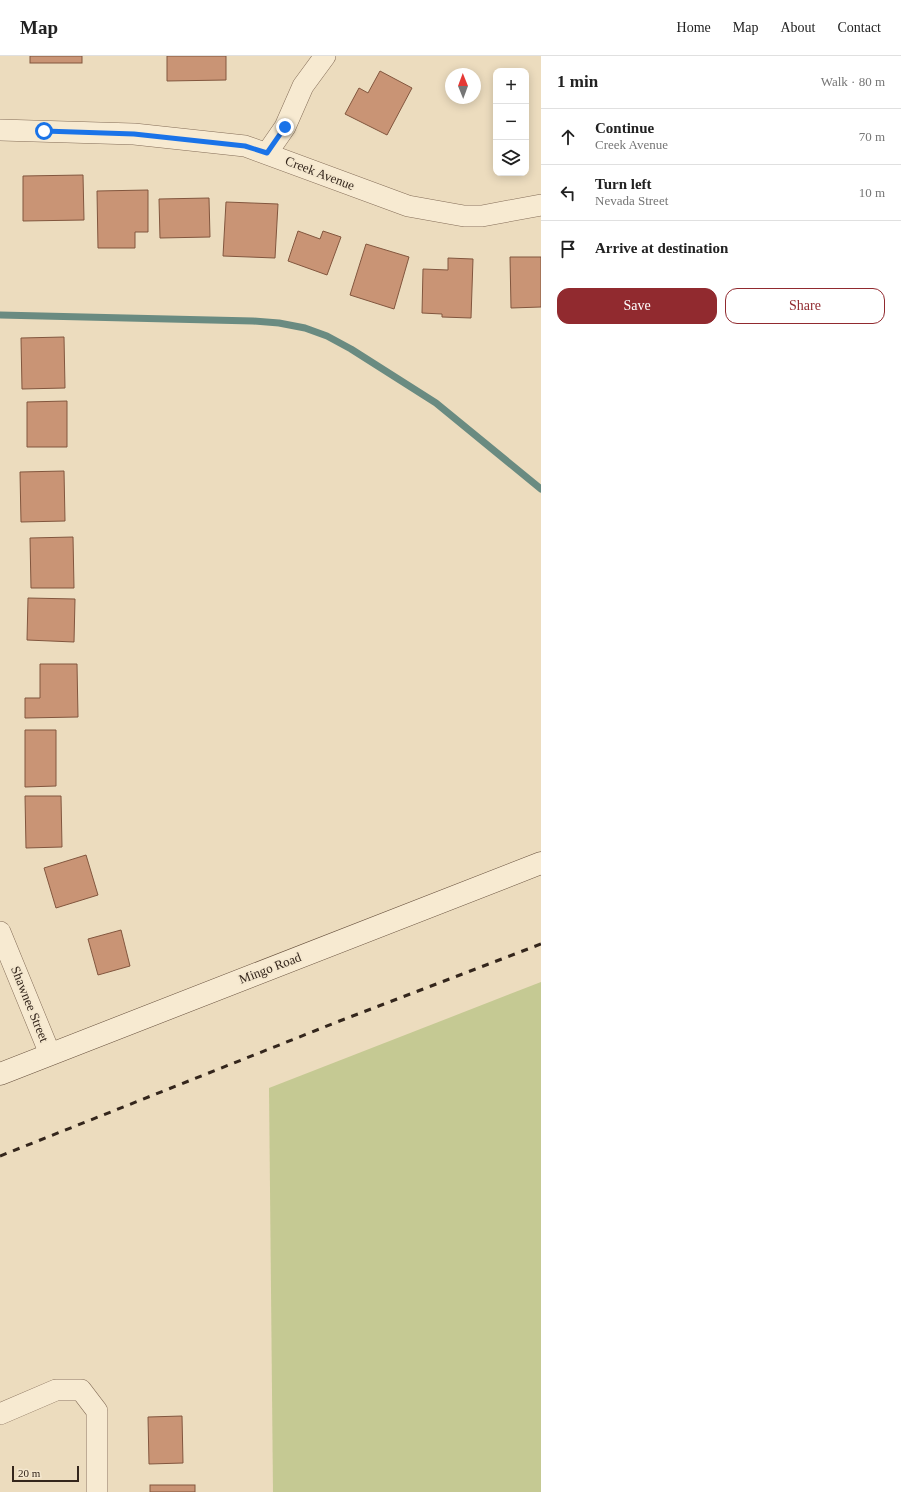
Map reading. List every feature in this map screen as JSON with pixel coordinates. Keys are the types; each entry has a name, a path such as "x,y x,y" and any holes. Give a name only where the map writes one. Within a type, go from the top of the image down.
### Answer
{"street":[{"path":"267,153 285,127 303,86 325,56"},
{"name":"Creek Avenue","path":"0,130 134,134 245,146 408,206 464,216 482,216 541,205"},
{"name":"Mingo Road","path":"0,1074 541,863"},
{"name":"Shawnee Street","path":"0,932 50,1054"},
{"path":"0,1414 56,1390 81,1390 97,1411 97,1492"}],"green space":[{"path":"541,982 541,1492 273,1492 269,1088"}],"building":[{"path":"30,56 82,56 82,63 30,63"},
{"path":"167,56 226,56 226,80 167,81"},
{"path":"380,71 412,88 387,135 345,114 359,88 368,93"},
{"path":"83,175 84,220 23,221 23,176"},
{"path":"148,190 148,232 135,232 135,248 98,248 97,191"},
{"path":"209,198 210,237 160,238 159,199"},
{"path":"226,202 278,204 275,258 223,256"},
{"path":"298,231 320,239 323,231 341,237 327,275 288,261"},
{"path":"366,244 409,257 394,309 350,295"},
{"path":"510,257 541,257 541,307 511,308"},
{"path":"448,258 473,259 471,318 442,317 442,314 422,313 423,269 448,270"},
{"path":"64,337 65,388 22,389 21,338"},
{"path":"67,401 67,447 27,447 27,402"},
{"path":"64,471 65,521 21,522 20,472"},
{"path":"73,537 74,588 31,588 30,538"},
{"path":"28,598 75,599 74,642 27,640"},
{"path":"40,664 77,664 78,717 25,718 25,698 40,698"},
{"path":"25,730 56,730 56,786 25,787"},
{"path":"25,796 61,796 62,847 26,848"},
{"path":"86,855 98,895 56,908 44,868"},
{"path":"121,930 130,966 98,975 88,939"},
{"path":"182,1416 183,1463 149,1464 148,1417"},
{"path":"150,1485 195,1485 195,1492 150,1492"}],"waterway":[{"path":"0,315 253,321 279,323 305,328 327,336 351,349 436,403 541,489"}],"railway":[{"path":"0,1156 337,1022 541,944"}],"route":[{"path":"44,131 134,134 245,146 267,153 285,127"}]}
